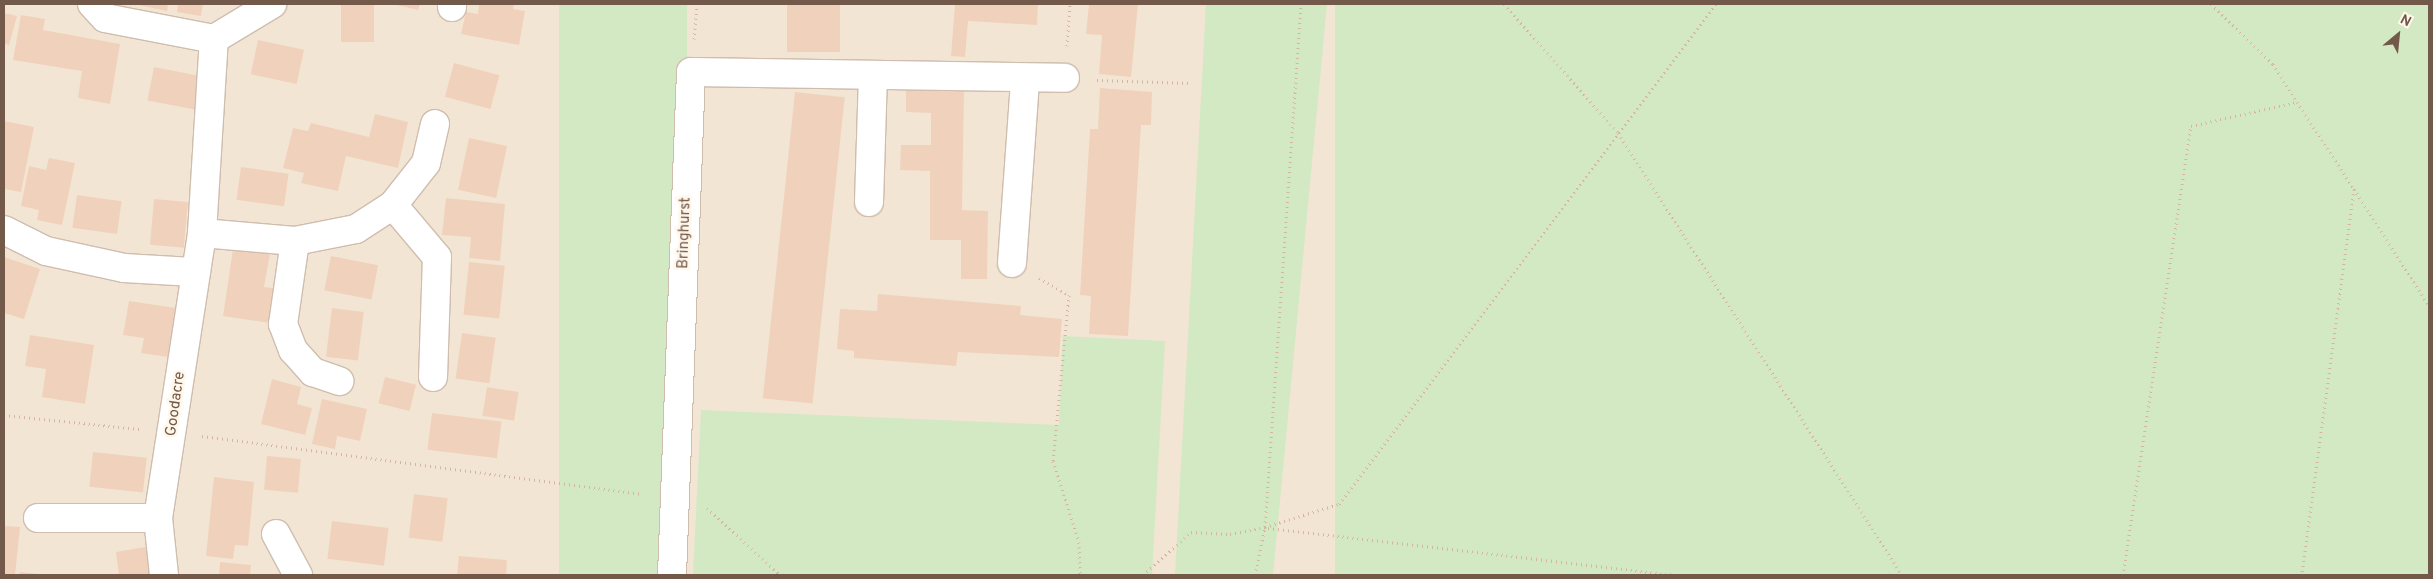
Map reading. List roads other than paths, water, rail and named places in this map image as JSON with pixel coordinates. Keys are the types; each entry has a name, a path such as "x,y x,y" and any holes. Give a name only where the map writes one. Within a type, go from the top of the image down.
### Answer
{"street":[{"path":"92,4 105,18 214,39 272,4"},
{"name":"Goodacre","path":"164,575 158,518 173,432 193,272 202,233 214,39"},
{"name":"Bringhurst","path":"672,575 692,72 1025,80 1065,78"},
{"path":"869,202 873,76"},
{"path":"1012,263 1025,80"},
{"path":"202,233 295,241 356,229 393,205 426,163 435,124"},
{"path":"393,205 437,257 433,377"},
{"path":"4,230 46,251 124,268 193,272"},
{"path":"295,241 283,324 293,350 313,372 339,381"},
{"path":"38,518 158,518"},
{"path":"276,534 298,575"}]}
